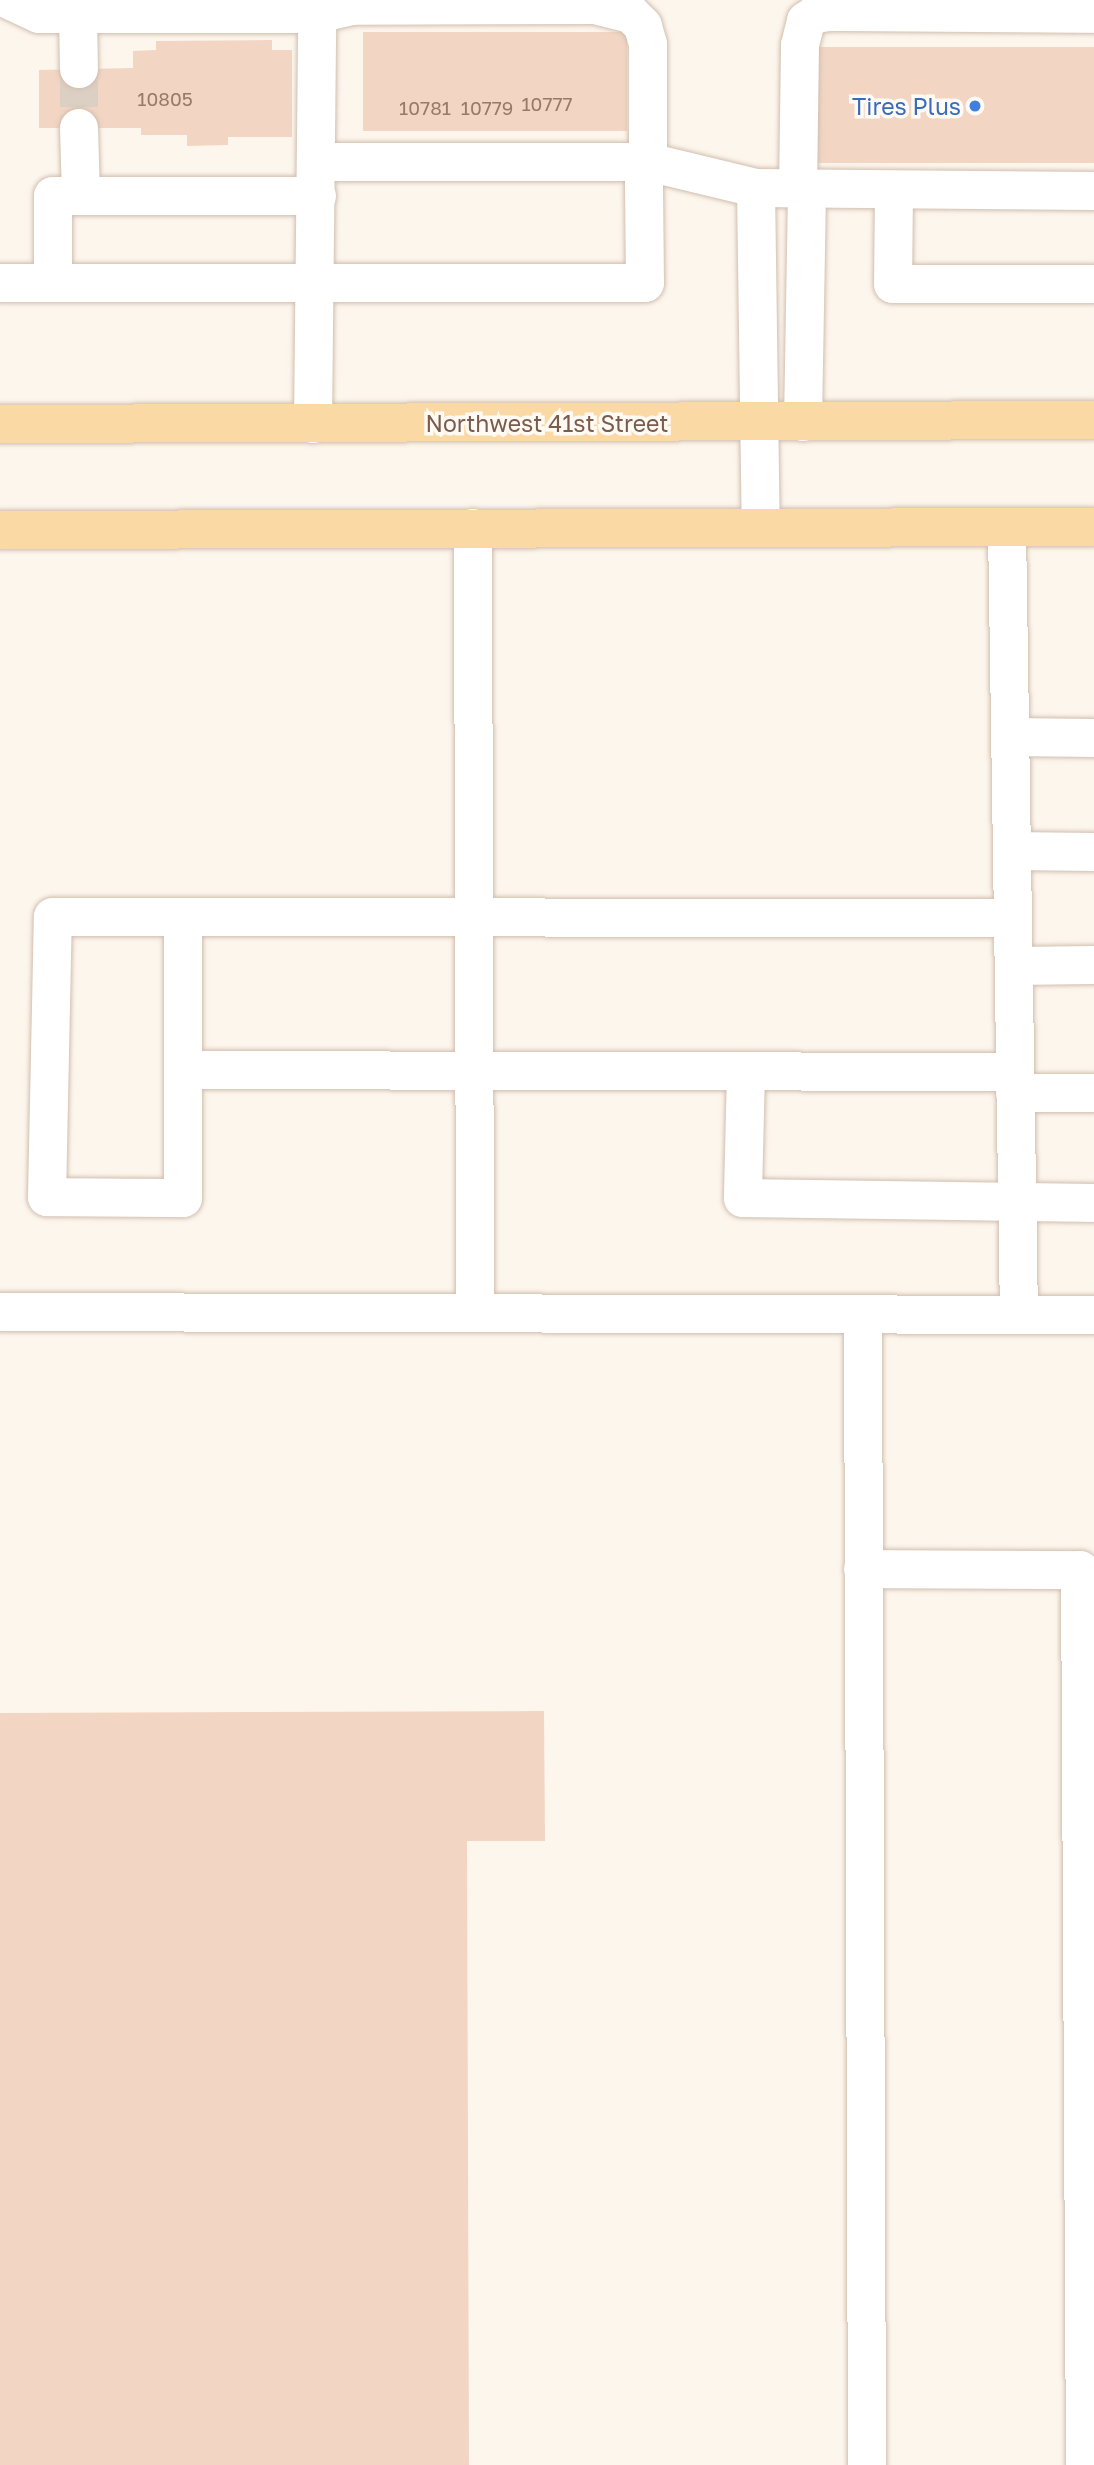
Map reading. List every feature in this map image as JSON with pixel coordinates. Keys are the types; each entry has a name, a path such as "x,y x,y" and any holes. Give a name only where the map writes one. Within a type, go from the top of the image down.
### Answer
{"main road":[{"name":"Northwest 41st Street","path":"0,424 1094,420"},
{"path":"0,530 1094,527"}],"lane":[{"path":"0,283 645,283 644,184 648,162 648,44 643,26 631,14 594,5 352,6 317,14 39,14 9,0"},
{"path":"803,422 800,45 806,21 816,14 829,12 1094,14"},
{"path":"78,14 79,69"},
{"path":"313,424 317,14"},
{"path":"79,128 81,195"},
{"path":"53,283 53,195 648,162 756,188 1094,191"},
{"path":"756,188 761,527"},
{"path":"894,191 893,284 1094,284"},
{"path":"1007,527 1019,1315"},
{"path":"473,528 475,1313"},
{"path":"1010,737 1094,738"},
{"path":"1012,851 1094,852"},
{"path":"183,917 183,1198 47,1197 53,916 1013,918"},
{"path":"1014,966 1094,965"},
{"path":"183,1070 746,1071 1015,1083 1094,1093"},
{"path":"746,1071 743,1198 1094,1203"},
{"path":"0,1312 1094,1315"},
{"path":"863,1315 867,2465"},
{"path":"863,1569 1080,1570 1085,2465"}],"building":[{"path":"363,32 627,32 627,131 363,131"},
{"path":"272,40 272,50 292,50 292,137 228,137 228,145 187,146 187,135 141,135 141,128 39,128 39,70 133,68 133,51 156,50 156,41"},
{"path":"818,47 1094,47 1094,163 818,163"},
{"path":"544,1711 545,1841 467,1841 469,2465 0,2465 0,1713"}],"tunnel":[{"path":"79,69 79,128"}],"place":[{"name":"Tires Plus","path":"975,106"}]}
